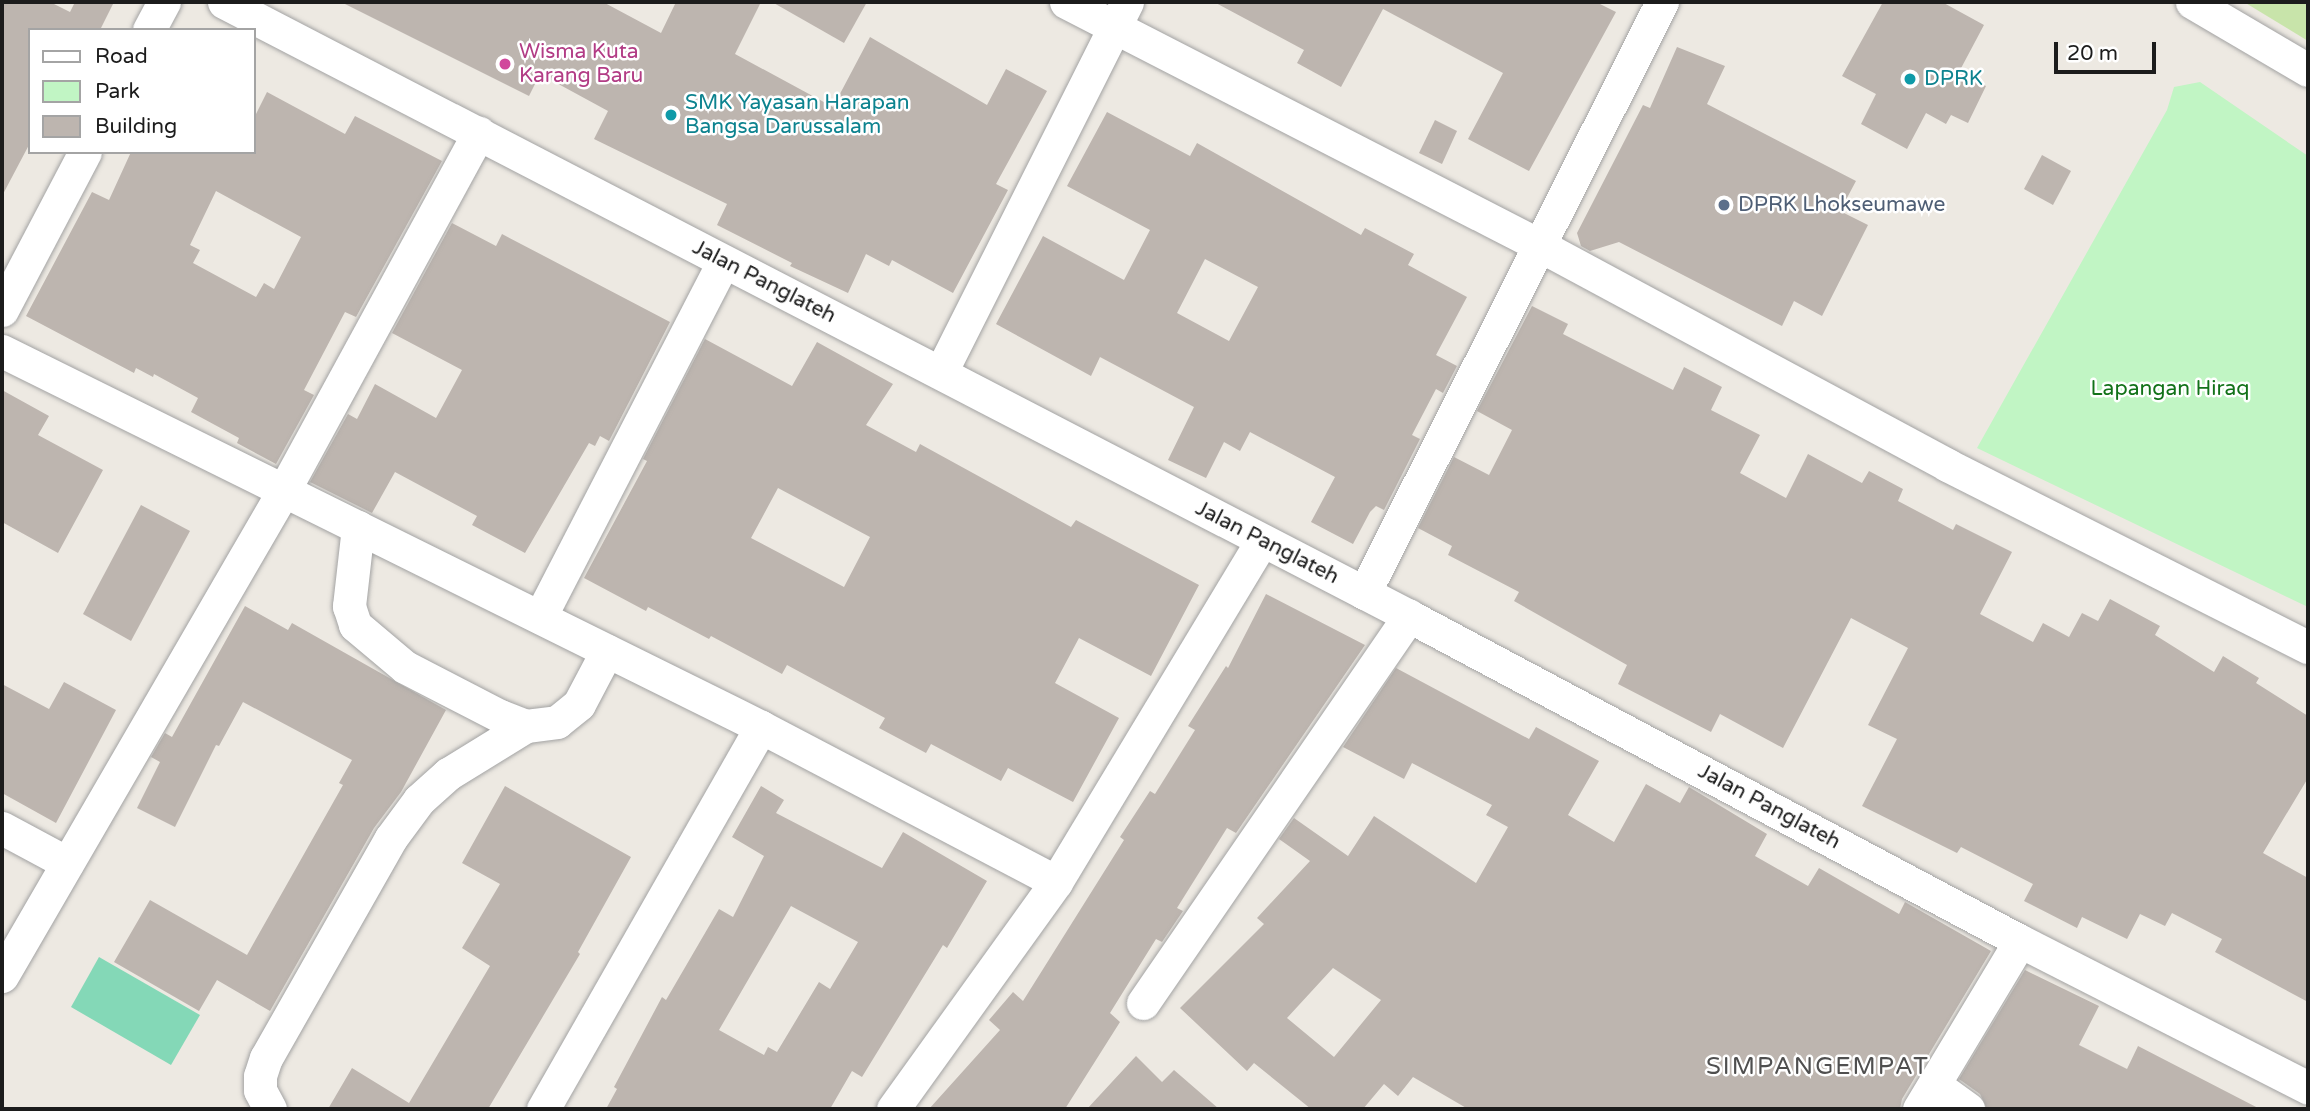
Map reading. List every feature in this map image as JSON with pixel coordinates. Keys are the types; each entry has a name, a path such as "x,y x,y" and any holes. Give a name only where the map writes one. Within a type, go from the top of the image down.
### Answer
{"street":[{"path":"150,28 164,2"},
{"name":"Jalan Panglateh","path":"224,2 480,133 723,262 941,372 1409,616 2020,941 2308,1088"},
{"path":"1066,2 1121,14 1539,245 1947,465 2308,647"},
{"path":"2192,2 2308,69"},
{"path":"1364,593 1539,245 1651,6"},
{"path":"941,372 1121,14"},
{"path":"2,976 284,490 480,133"},
{"path":"2,310 84,154"},
{"path":"540,617 723,262"},
{"path":"2,351 761,727 1056,882"},
{"path":"358,527 349,606 355,625 405,667 500,716 526,726"},
{"path":"900,1107 1056,882 1262,541"},
{"path":"1143,1003 1409,616"},
{"path":"270,1109 260,1090 260,1076 266,1058 391,838 419,800 447,774 526,726 557,722 579,704 607,651"},
{"path":"543,1109 761,727"},
{"path":"2,828 67,863"},
{"path":"1968,1109 1927,1097 2020,941"}],"green space":[{"path":"2244,2 2308,2 2308,41"},
{"name":"Lapangan Hiraq","path":"2200,82 2308,156 2308,607 1977,448 2167,110 2174,87"},
{"path":"99,957 200,1015 171,1065 71,1007"}],"building":[{"path":"2,2 50,2 70,12 75,2 114,2 101,28 28,28 28,147 2,196"},
{"path":"341,2 603,2 661,33 676,2 761,2 735,54 833,107 870,37 987,105 1006,69 1047,91 996,184 1008,190 953,293 892,260 889,266 866,254 848,293 790,266 792,263 717,225 727,204 594,139 608,111 540,74 529,96"},
{"path":"772,2 867,2 844,43"},
{"path":"1214,2 1596,2 1616,12 1529,171 1468,139 1503,73 1383,9 1341,87 1297,63 1304,50"},
{"name":"DPRK","path":"1883,2 1942,2 1984,25 1959,72 1986,86 1968,123 1951,115 1946,124 1926,113 1907,149 1861,124 1876,94 1842,76"},
{"name":"DPRK Lhokseumawe","path":"1677,47 1725,66 1707,104 1856,181 1840,211 1868,225 1822,316 1794,301 1782,326 1619,242 1590,251 1581,246 1577,233 1643,105 1650,108"},
{"path":"267,92 345,134 355,116 442,161 356,317 345,312 304,390 314,395 276,464 237,443 239,438 191,412 198,398 154,374 153,377 136,368 134,373 26,316 92,192 109,200 130,154 256,154 256,114","holes":["216,191 301,237 274,289 264,283 256,297 193,263 200,250 190,245"]},
{"path":"1107,112 1190,156 1197,143 1361,235 1365,228 1414,254 1408,265 1467,297 1436,355 1457,366 1443,393 1436,389 1412,435 1420,439 1384,510 1376,506 1370,512 1353,544 1311,522 1335,477 1250,432 1240,451 1224,442 1206,478 1168,460 1194,407 1100,357 1091,376 996,324 1043,236 1124,280 1150,230 1067,186","holes":["1205,259 1258,287 1229,341 1177,313"]},
{"path":"1435,120 1457,131 1442,164 1419,153"},
{"path":"2042,155 2071,171 2053,205 2024,189"},
{"path":"452,223 496,246 502,234 670,322 609,441 600,436 595,446 589,443 525,553 472,525 477,516 395,472 372,513 310,482 348,414 357,419 375,384 436,418 462,370 392,333"},
{"path":"1532,306 1568,324 1563,334 1673,390 1684,367 1722,387 1711,410 1760,435 1740,473 1786,498 1808,454 1862,483 1869,471 1903,489 1898,501 1953,530 1956,524 2012,552 1980,614 2033,642 2043,623 2069,637 2082,613 2098,621 2110,599 2160,626 2155,635 2214,672 2223,656 2259,678 2256,683 2308,716 2308,778 2263,853 2308,878 2308,1002 2215,952 2222,939 2172,913 2165,926 2140,914 2127,939 2082,917 2077,928 2024,901 2033,884 1961,847 1957,853 1862,806 1897,739 1868,725 1908,648 1851,618 1783,748 1720,714 1711,732 1618,684 1627,665 1514,601 1519,592 1448,555 1452,546 1418,528 1454,457 1489,475 1512,430 1477,411"},
{"path":"705,339 792,386 817,342 893,384 866,425 916,452 920,444 1071,527 1076,520 1199,585 1151,676 1079,638 1055,683 1119,718 1073,802 1008,768 1001,781 931,744 926,753 879,728 885,718 787,665 782,674 711,636 709,639 648,607 646,611 584,578 647,461 643,459","holes":["778,488 870,537 844,587 751,538"]},
{"path":"2,390 49,416 38,435 103,470 58,553 2,522"},
{"path":"141,505 190,531 131,641 83,614"},
{"path":"1266,594 1365,645 1236,833 1227,828 1177,908 1183,911 1162,942 1156,939 1110,1013 1120,1022 1065,1109 929,1109 1000,1030 989,1020 1013,992 1023,1001 1124,840 1120,837 1150,791 1155,794 1195,730 1188,726 1226,666 1228,668"},
{"path":"245,606 288,630 292,623 446,710 401,792 374,828 270,1011 217,980 199,1011 114,962 150,900 247,955 343,785 339,783 352,760 243,702 219,746 216,745 175,827 137,808 160,762 151,757 165,733 172,737"},
{"path":"1396,668 1529,739 1536,727 1599,761 1568,815 1614,842 1646,784 1680,803 1689,787 1767,834 1755,856 1808,886 1819,868 1899,914 1905,902 1991,951 1902,1099 1900,1109 1468,1109 1413,1077 1398,1096 1384,1084 1363,1109 1311,1109 1254,1063 1247,1071 1180,1008 1264,924 1257,918 1310,861 1279,839 1294,818 1348,856 1374,816 1476,883 1508,827 1486,815 1492,805 1412,763 1404,779 1343,747","holes":["1333,968 1381,1000 1334,1057 1287,1018"]},
{"path":"64,682 116,710 56,823 2,793 2,684 49,709"},
{"path":"505,786 631,857 578,952 580,954 488,1109 328,1109 352,1068 409,1103 490,966 462,948 500,884 462,863"},
{"path":"761,786 784,800 776,813 882,868 903,832 987,881 947,948 943,945 862,1077 852,1071 830,1109 606,1109 617,1089 614,1087 662,997 666,1000 719,909 733,917 764,856 732,837","holes":["791,906 858,942 830,989 819,982 777,1052 768,1047 764,1055 719,1030"]},
{"path":"2025,970 2099,1006 2079,1045 2127,1069 2138,1046 2260,1109 1987,1109 1980,1094 1959,1079"},
{"path":"1136,1056 1162,1082 1174,1070 1219,1109 1087,1109"}],"place":[{"name":"Wisma Kuta Karang Baru","path":"505,64"},
{"name":"DPRK","path":"1910,79"},
{"name":"SMK Yayasan Harapan Bangsa Darussalam","path":"671,115"},
{"name":"DPRK Lhokseumawe","path":"1724,205"}],"district":[{"name":"SIMPANGEMPAT","path":"1818,1067"}]}
